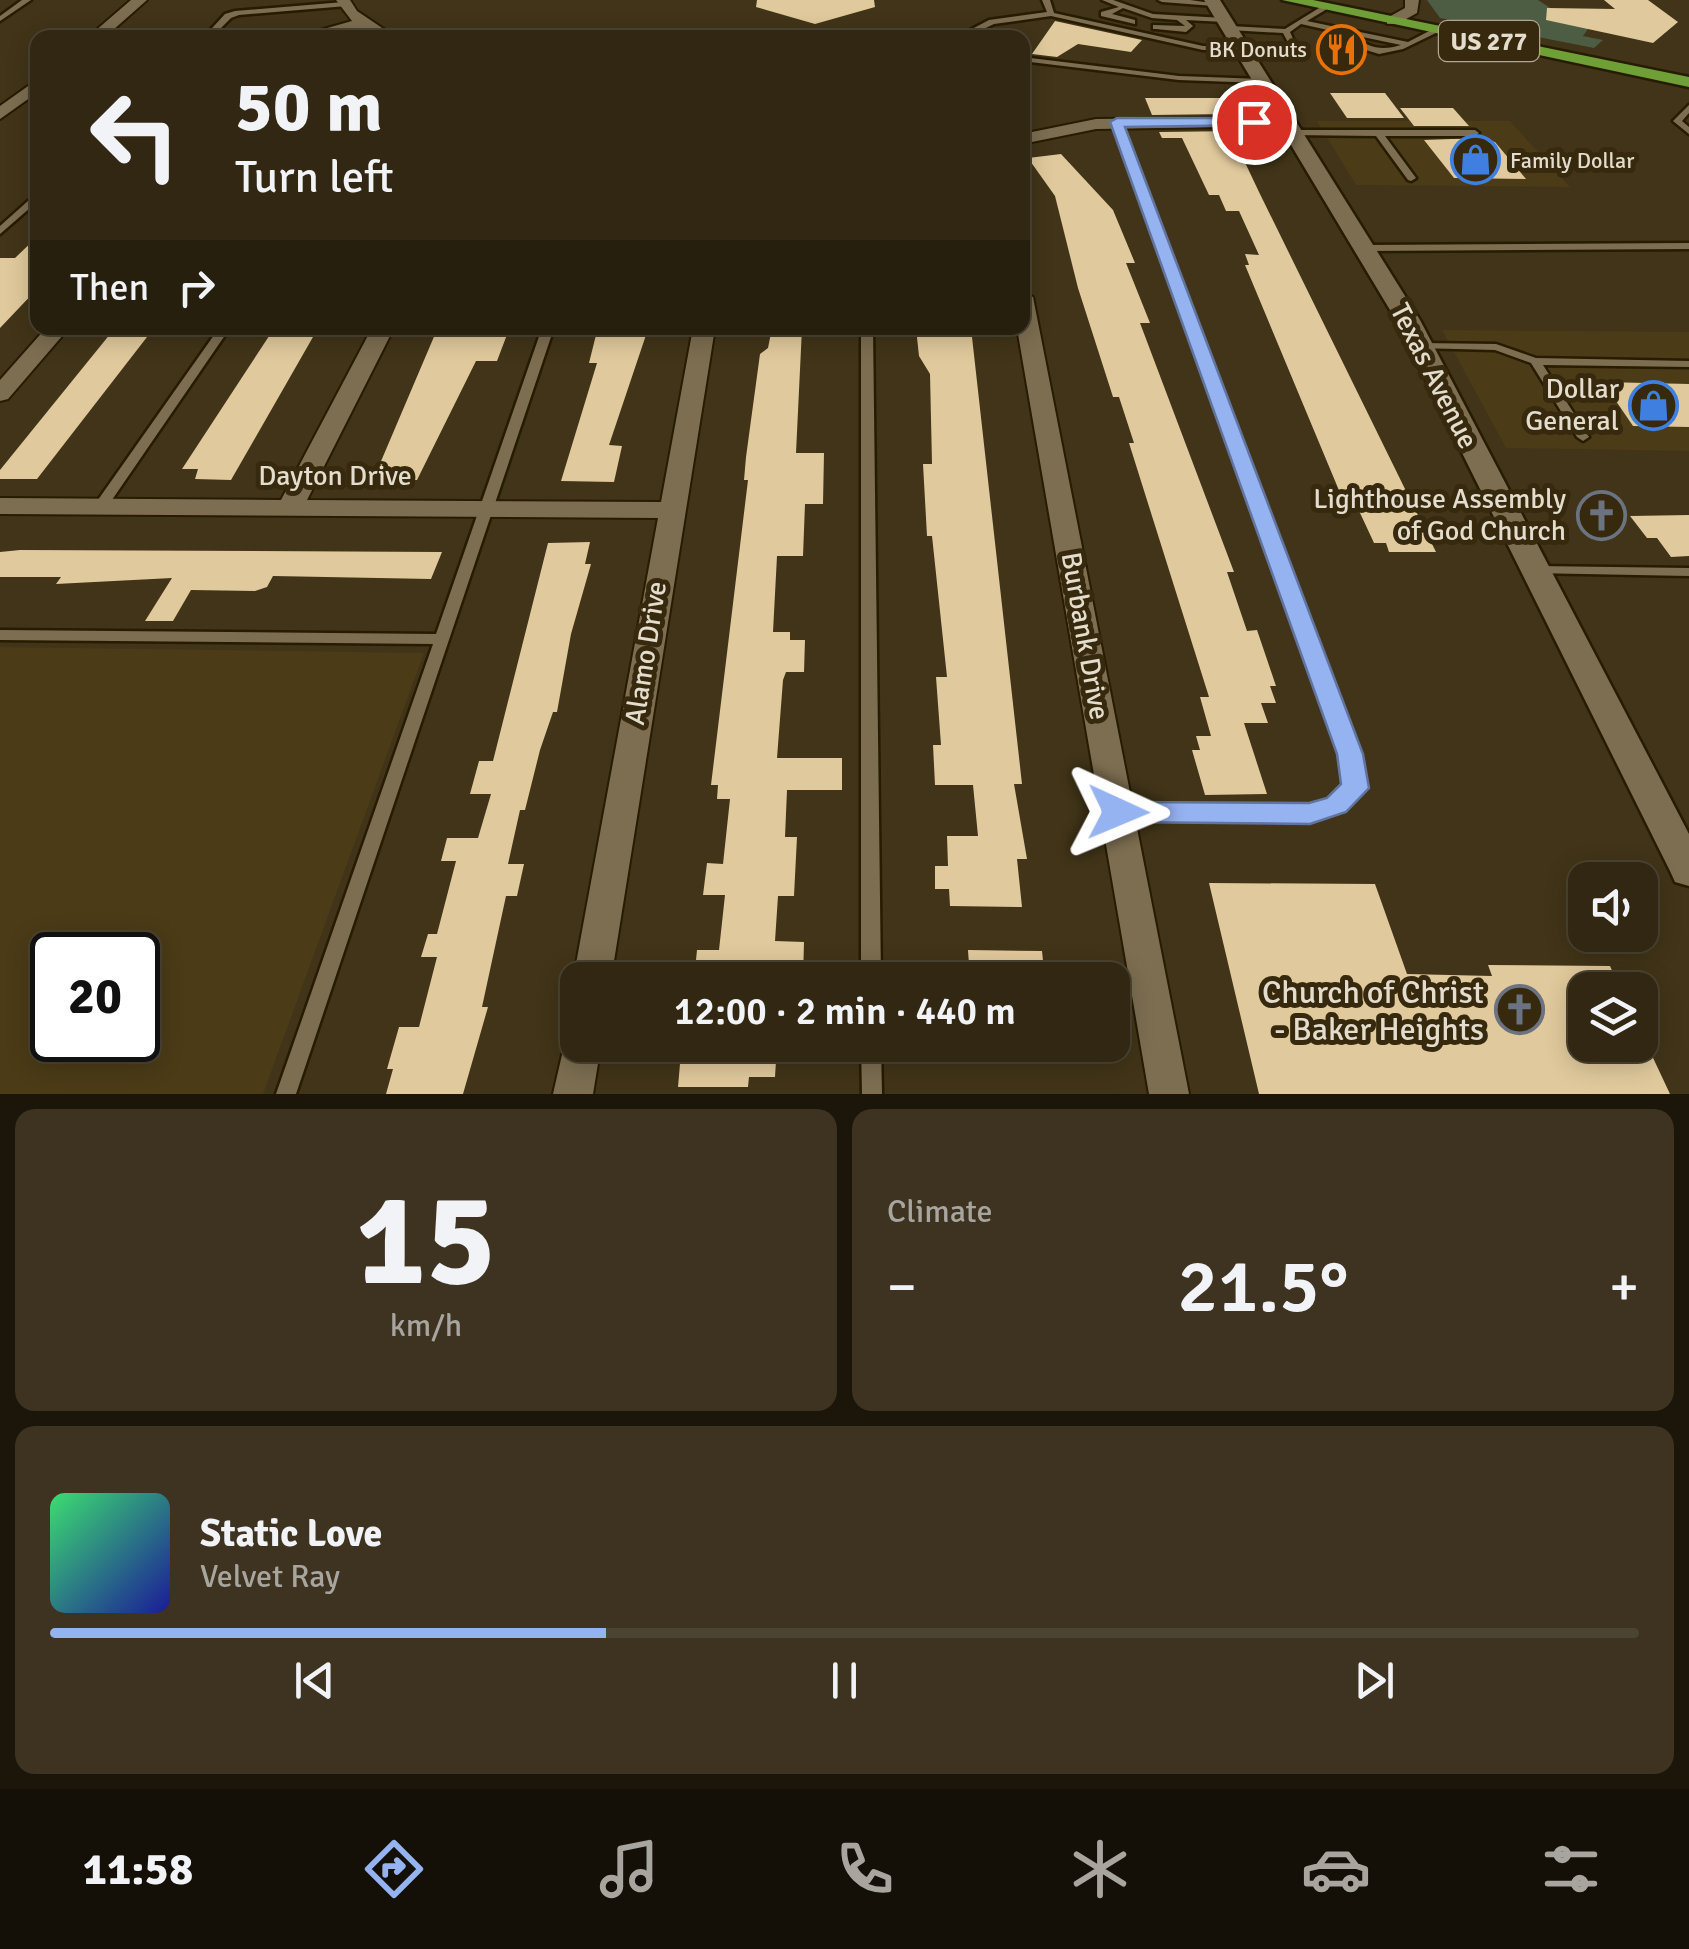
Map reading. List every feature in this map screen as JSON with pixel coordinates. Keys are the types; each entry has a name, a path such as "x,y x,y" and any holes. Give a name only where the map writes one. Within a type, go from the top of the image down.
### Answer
{"highway":[{"name":"US 277","path":"1290,0 1689,82"}],"street":[{"path":"104,30 140,0"},
{"path":"1392,21 1412,10 1412,0"},
{"path":"344,2 376,30"},
{"path":"334,30 364,23"},
{"name":"Texas Avenue","path":"1228,26 1421,346 1689,871"},
{"path":"0,114 30,90"},
{"path":"1030,138 1073,126 1117,122 1291,128"},
{"path":"0,394 52,335"},
{"path":"290,508 379,335"},
{"name":"Alamo Drive","path":"595,962 703,335"},
{"name":"Burbank Drive","path":"1029,335 1170,1094"},
{"name":"Dayton Drive","path":"0,506 670,510"},
{"path":"573,1094 578,1062"}],"lane":[{"path":"0,20 27,0"},
{"path":"1046,0 1051,14"},
{"path":"1106,0 1180,19 1286,31 1324,7"},
{"path":"1159,14 1165,1 1297,52 1286,31"},
{"path":"214,30 228,16 238,13 344,2"},
{"path":"1135,3 1159,14"},
{"path":"1126,8 1104,14 1132,22"},
{"path":"975,30 992,22 1051,14 1204,48 1228,26"},
{"path":"1156,27 1186,30 1188,26 1180,19"},
{"path":"1300,22 1408,44"},
{"path":"1343,31 1377,53 1400,51 1438,30"},
{"path":"1030,60 1178,78 1261,81"},
{"path":"1689,108 1677,121 1689,131"},
{"path":"1117,122 1350,754 1355,788 1336,805 1310,814 1118,812"},
{"path":"1291,128 1475,133"},
{"path":"1378,133 1411,178"},
{"path":"0,231 30,203"},
{"path":"1364,248 1689,246"},
{"path":"100,507 219,335"},
{"path":"286,1094 546,335"},
{"path":"867,335 871,962"},
{"path":"1421,346 1496,347 1535,360 1689,364"},
{"path":"1535,360 1583,437"},
{"path":"1536,570 1689,572"},
{"path":"0,635 442,639"},
{"path":"871,1062 872,1094"}],"shaded area":[{"path":"1317,121 1510,121 1570,187 1356,185"},
{"path":"1442,330 1689,332 1689,451 1506,448"},
{"path":"0,647 424,653 263,1094 0,1094"}],"green space":[{"path":"1427,0 1538,0 1569,20 1592,23 1583,36 1603,40 1594,48 1440,18"}],"building":[{"path":"757,0 874,0 875,7 815,24 756,7"},
{"path":"1604,0 1648,0 1678,22 1653,43 1546,20 1547,8 1615,9"},
{"path":"1055,21 1142,40 1131,52 1078,44 1057,57 1032,54"},
{"path":"1330,93 1385,93 1404,118 1347,118"},
{"path":"1145,98 1220,98 1228,114 1152,115"},
{"path":"1400,108 1453,108 1469,126 1414,126"},
{"path":"1238,131 1248,150 1241,154 1436,552 1389,552 1386,543 1374,543 1354,500 1343,500 1245,265 1249,265 1245,254 1259,255 1239,211 1226,211 1219,195 1209,195 1182,138 1162,138 1159,132"},
{"name":"Family Dollar","path":"1479,138 1495,142 1526,179 1454,178 1424,140"},
{"path":"1061,154 1113,210 1135,263 1126,263 1150,323 1140,323 1234,572 1227,572 1247,631 1257,630 1276,686 1270,686 1276,703 1261,703 1268,723 1244,723 1267,794 1205,795 1192,750 1200,750 1196,736 1211,736 1200,697 1209,697 1129,443 1134,443 1119,397 1113,397 1078,288 1055,196 1030,158"},
{"path":"30,244 30,296 0,328 0,258 15,258"},
{"path":"109,335 149,335 37,479 0,479 0,470"},
{"path":"270,335 314,335 231,480 195,479 198,469 182,469"},
{"path":"435,335 507,335 497,361 476,361 417,480 373,480"},
{"path":"596,335 646,335 609,445 622,446 614,482 561,481 597,363 589,363"},
{"path":"771,335 802,335 796,453 824,453 823,504 805,504 803,556 777,556 773,632 790,632 790,640 805,640 804,672 786,672 783,680 777,758 842,758 842,790 787,790 785,837 797,837 794,896 778,896 775,941 804,942 803,962 696,962 697,950 719,950 725,895 703,895 707,863 723,864 730,799 717,799 718,785 711,785 760,354 768,348"},
{"path":"917,335 972,335 1022,784 1014,784 1027,859 1017,859 1022,907 950,906 949,889 935,889 935,866 948,866 947,836 978,836 973,785 935,785 933,745 941,745 936,677 947,677 932,536 927,536 923,464 932,464 930,374 919,356"},
{"name":"Dollar General","path":"1603,382 1689,384 1689,427 1633,426"},
{"path":"1689,515 1689,556 1671,557 1657,538 1647,538 1630,516"},
{"path":"590,542 585,564 591,564 571,634 557,712 553,712 540,750 525,810 520,810 508,864 524,864 517,896 506,896 482,1007 488,1007 463,1094 386,1094 393,1069 387,1069 399,1027 419,1027 437,957 421,957 428,934 437,934 456,861 441,861 447,838 478,838 491,794 470,794 479,761 493,761 548,543"},
{"path":"0,552 442,552 431,579 273,576 267,587 255,591 191,590 173,621 145,621 172,578 56,584 61,577 0,577"},
{"path":"1209,883 1375,884 1407,974 1492,976 1488,965 1610,966 1613,972 1568,972 1568,1062 1655,1062 1670,1094 1259,1094"},
{"path":"968,950 1042,951 1043,962 969,962"},
{"path":"680,1062 776,1062 775,1077 749,1077 748,1087 678,1087"}],"place":[{"name":"BK Donuts","path":"1342,49"},
{"name":"Family Dollar","path":"1475,160"},
{"name":"Dollar General","path":"1654,405"},
{"name":"Lighthouse Assembly of God Church","path":"1601,515"},
{"name":"Church of Christ - Baker Heights","path":"1519,1010"}],"route":[{"path":"1118,812 1310,814 1336,805 1355,788 1350,754 1117,122 1254,122"}]}
